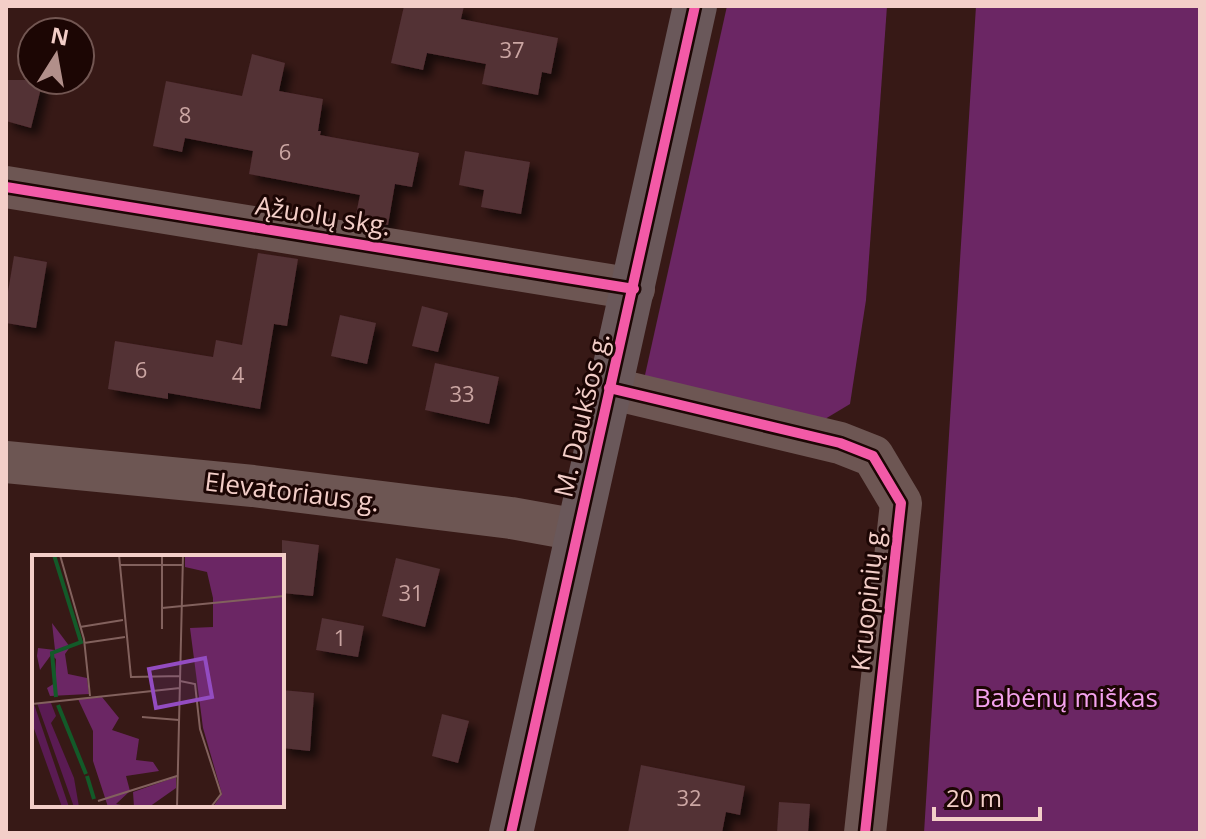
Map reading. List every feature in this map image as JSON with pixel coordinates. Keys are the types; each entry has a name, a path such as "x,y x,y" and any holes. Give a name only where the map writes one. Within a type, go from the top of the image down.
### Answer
{"main road":[{"name":"M. Daukšos g.","path":"511,833 695,6"}],"street":[{"name":"Ąžuolų skg.","path":"6,187 634,289"},
{"name":"Kruopinių g.","path":"609,388 840,443 873,456 901,503 865,833"},
{"name":"Elevatoriaus g.","path":"6,462 268,488 511,518 578,530"}],"green space":[{"path":"727,6 887,6 866,300 850,404 820,422 643,384"},
{"name":"Babėnų miškas","path":"976,6 1200,6 1200,833 924,833"}],"building":[{"path":"404,6 464,6 461,19 558,38 551,74 542,72 538,95 482,84 486,64 427,53 423,70 391,63"},
{"path":"252,54 285,63 279,91 323,99 320,135 419,153 412,187 395,184 388,225 355,219 360,195 249,174 253,151 185,138 182,152 153,146 166,81 242,96"},
{"path":"6,80 16,80 16,96 39,96 31,128 6,121"},
{"path":"465,151 530,162 521,214 481,207 484,190 459,185"},
{"path":"258,253 298,259 287,326 274,324 260,409 168,393 168,399 108,389 115,341 213,357 216,340 242,345"},
{"path":"14,256 47,262 36,328 6,323"},
{"path":"422,306 448,313 438,352 412,346"},
{"path":"340,315 376,323 367,364 331,356"},
{"path":"435,363 499,377 489,424 425,410"},
{"path":"282,540 319,545 313,596 284,593"},
{"path":"396,558 440,569 425,627 382,616"},
{"path":"322,618 364,626 358,657 316,650"},
{"path":"284,690 314,693 310,751 284,748"},
{"path":"442,714 469,721 458,763 432,756"},
{"path":"641,765 745,786 740,815 726,812 722,833 628,833"},
{"path":"779,802 810,804 808,833 777,833"}],"cycle path":[{"path":"511,833 695,6"},
{"path":"6,187 634,289"},
{"path":"609,388 840,443 873,456 901,503 865,833"}]}
